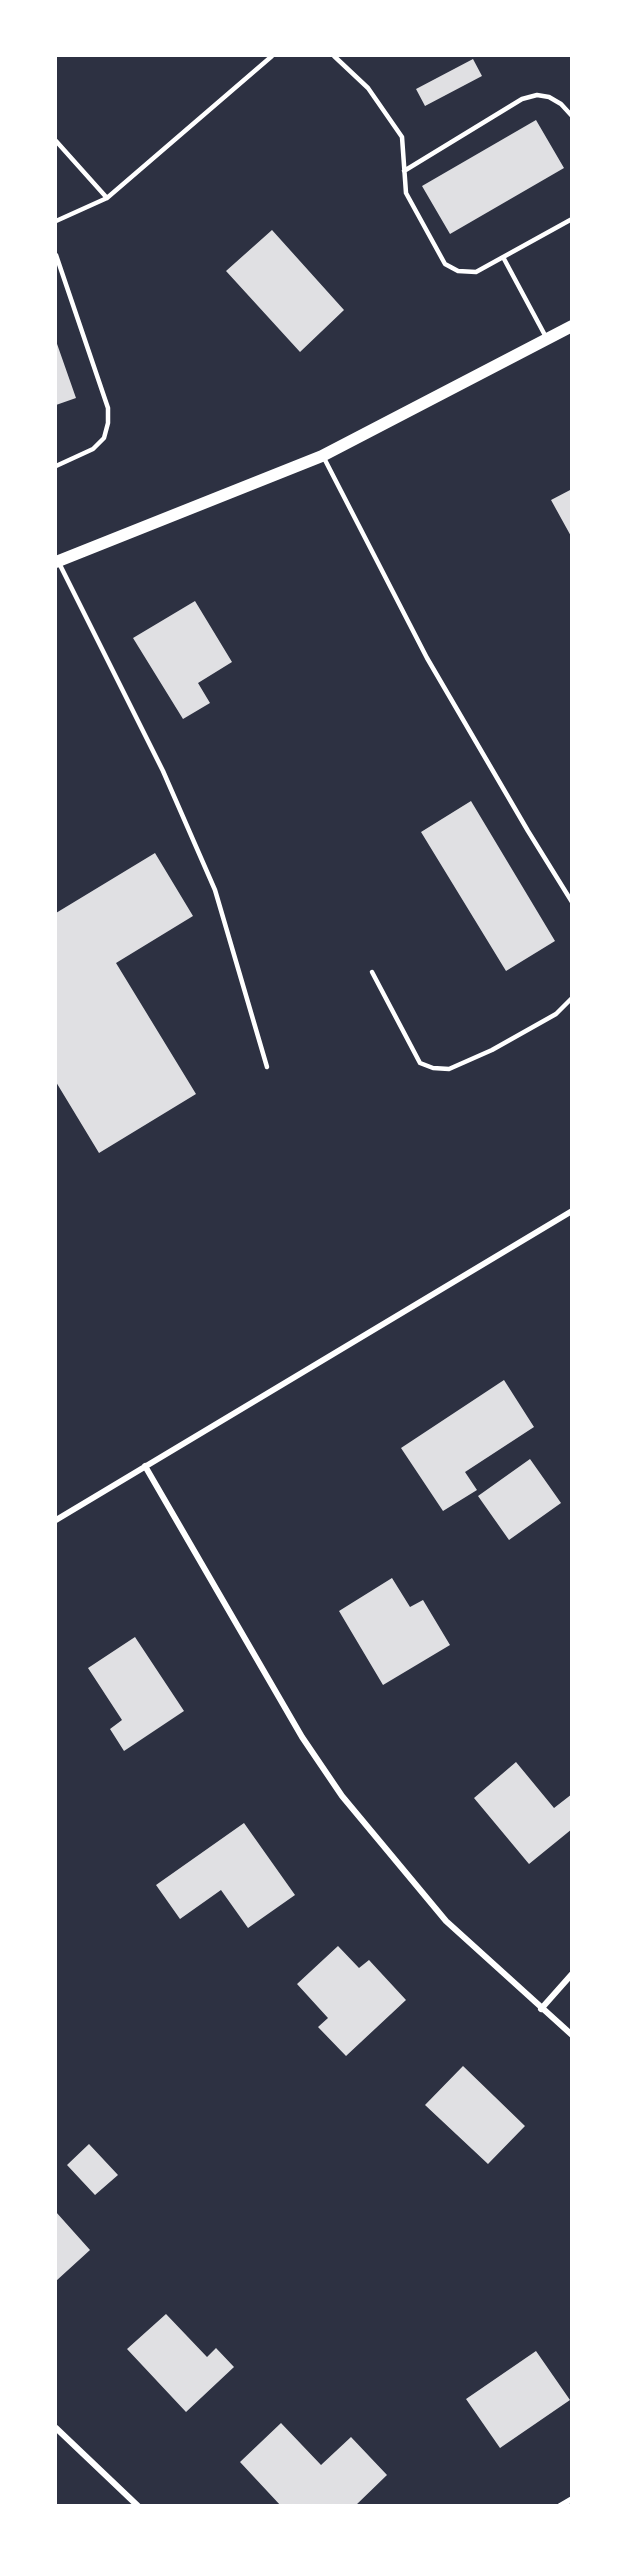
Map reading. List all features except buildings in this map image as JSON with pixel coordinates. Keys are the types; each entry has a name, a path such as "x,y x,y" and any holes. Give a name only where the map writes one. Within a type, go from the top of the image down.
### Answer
{"main road":[{"path":"57,562 322,456 572,326"}],"street":[{"path":"56,1520 572,1211"},
{"path":"146,1466 302,1737 342,1796 446,1921 572,2035"},
{"path":"541,2009 572,1974"},
{"path":"56,2428 138,2505"},
{"path":"560,2505 572,2499"}],"lane":[{"path":"56,221 107,198 272,56"},
{"path":"334,56 369,88 402,137 406,194 445,264 458,271 476,272 572,219"},
{"path":"404,171 522,99 537,94 549,97 561,104 572,116"},
{"path":"56,141 107,198"},
{"path":"56,255 108,408 108,423 104,438 93,448 56,466"},
{"path":"503,257 547,339"},
{"path":"322,456 428,658 572,903"},
{"path":"57,562 164,771 215,890 267,1066"},
{"path":"372,972 420,1063 433,1068 449,1069 492,1050 556,1014 572,998"}]}
